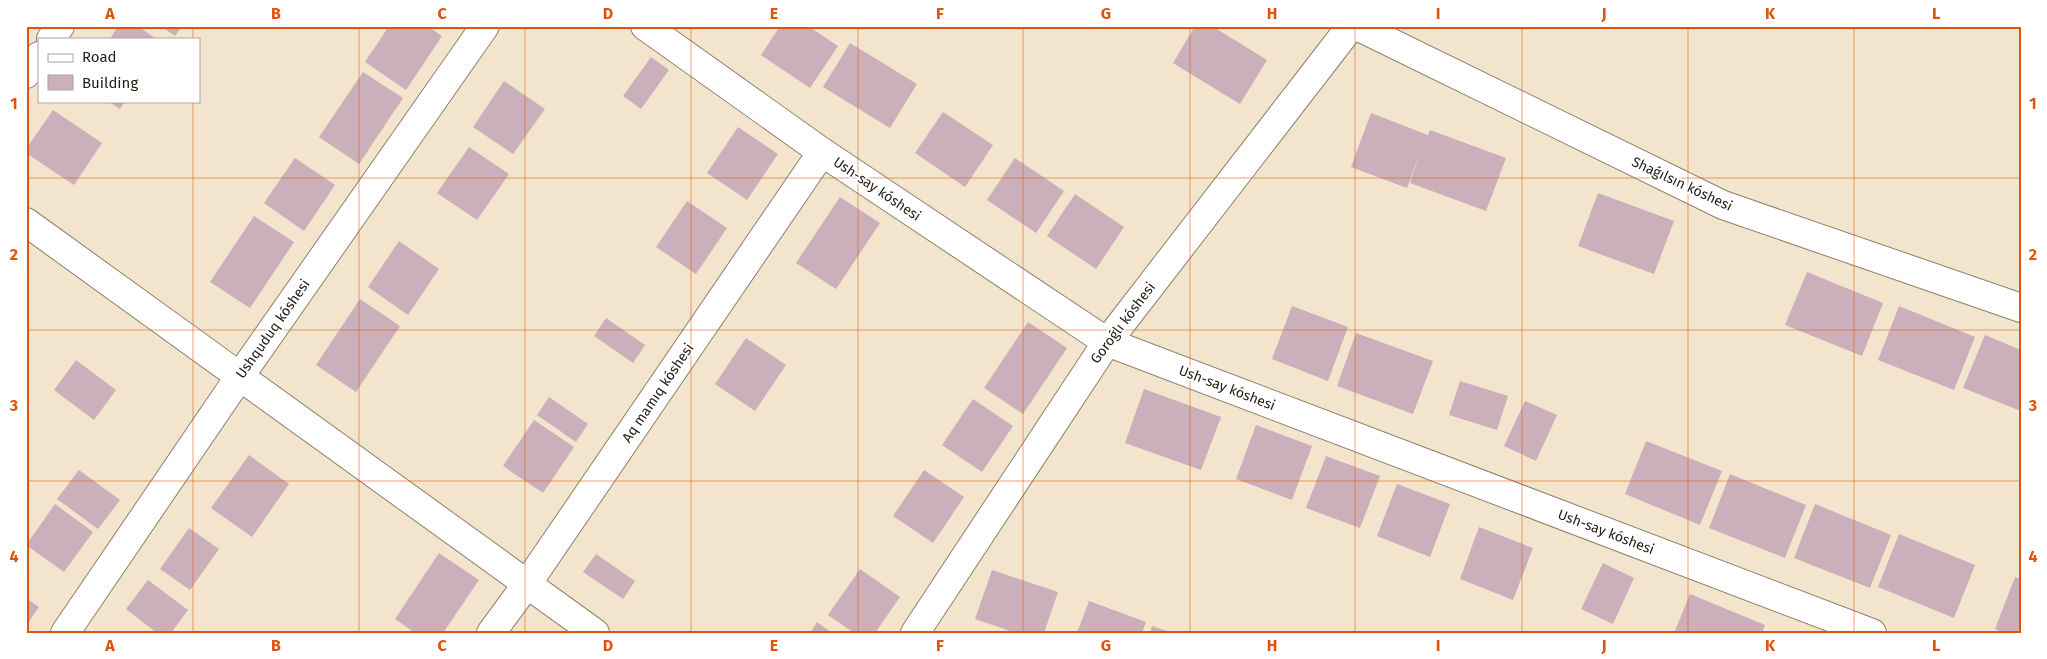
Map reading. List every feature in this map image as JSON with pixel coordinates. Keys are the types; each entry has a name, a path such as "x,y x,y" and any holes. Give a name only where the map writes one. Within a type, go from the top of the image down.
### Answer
{"street":[{"path":"52,38 60,26"},
{"name":"Ushquduq kóshesi","path":"65,633 240,376 485,26"},
{"name":"Ush-say kóshesi","path":"645,26 822,152 1107,342 1872,633"},
{"name":"Goroǵlı kóshesi","path":"915,633 1107,342 1351,26"},
{"name":"Shaǵılsın kóshesi","path":"1357,26 1722,205 2021,308"},
{"path":"26,74 38,57"},
{"name":"Aq mamıq kóshesi","path":"491,633 527,584 822,152"},
{"path":"26,222 595,633"}],"building":[{"path":"118,26 138,26 155,38 111,38"},
{"path":"161,26 182,26 175,36"},
{"path":"389,26 427,26 442,36 406,90 365,62"},
{"path":"780,26 808,26 838,46 810,88 761,55"},
{"path":"1195,26 1212,26 1267,60 1240,104 1173,63"},
{"path":"850,43 917,84 890,128 823,87"},
{"path":"651,57 669,70 641,109 623,96"},
{"path":"363,72 403,98 359,164 319,137"},
{"path":"504,81 545,109 513,154 473,127"},
{"path":"110,102 124,102 120,109"},
{"path":"53,110 102,143 74,185 26,153 26,149"},
{"path":"943,112 993,145 965,187 915,153"},
{"path":"1371,113 1428,135 1430,130 1506,158 1486,211 1410,183 1421,151 1407,188 1351,167"},
{"path":"738,127 778,154 747,200 707,173"},
{"path":"469,147 509,174 477,220 437,193"},
{"path":"295,158 335,185 304,231 264,203"},
{"path":"1015,158 1064,191 1036,233 987,200"},
{"path":"1598,193 1674,221 1654,274 1578,246"},
{"path":"1075,194 1124,227 1096,269 1047,236"},
{"path":"840,197 880,223 836,289 796,263"},
{"path":"687,201 727,228 696,274 656,247"},
{"path":"254,216 294,242 250,308 210,282"},
{"path":"399,241 439,269 408,315 368,287"},
{"path":"1807,272 1883,303 1862,356 1785,325"},
{"path":"360,299 400,326 356,392 316,365"},
{"path":"1292,306 1348,327 1328,381 1272,359"},
{"path":"1899,306 1975,337 1954,390 1878,360"},
{"path":"606,318 645,345 633,363 594,336"},
{"path":"1028,322 1067,348 1023,414 984,388"},
{"path":"1356,333 1433,361 1413,414 1337,386"},
{"path":"1985,335 2021,350 2021,411 1963,388"},
{"path":"746,338 786,365 755,411 715,384"},
{"path":"76,360 116,390 94,420 54,390"},
{"path":"1460,381 1508,396 1497,430 1449,415"},
{"path":"1144,389 1221,417 1201,470 1125,443"},
{"path":"549,397 588,424 576,442 537,415"},
{"path":"973,399 1013,426 982,472 942,445"},
{"path":"1525,401 1557,415 1536,461 1504,446"},
{"path":"534,420 574,447 543,493 503,466"},
{"path":"1256,425 1312,446 1292,500 1236,479"},
{"path":"1646,441 1722,471 1700,525 1625,494"},
{"path":"249,455 289,484 252,537 211,508"},
{"path":"1326,456 1380,476 1360,528 1306,508"},
{"path":"79,470 120,500 98,529 57,499"},
{"path":"924,470 964,497 933,543 893,516"},
{"path":"1730,474 1806,505 1785,558 1709,528"},
{"path":"1397,484 1450,504 1430,557 1377,536"},
{"path":"55,504 93,532 64,572 26,545"},
{"path":"1815,504 1891,535 1870,588 1794,558"},
{"path":"1479,527 1533,548 1513,600 1460,579"},
{"path":"189,528 219,549 190,590 160,569"},
{"path":"1899,534 1975,565 1954,618 1878,587"},
{"path":"439,553 479,580 443,633 415,633 395,619"},
{"path":"596,554 635,581 623,599 583,572"},
{"path":"1603,563 1634,578 1613,624 1581,609"},
{"path":"860,569 900,597 875,633 854,633 828,615"},
{"path":"992,570 1058,592 1044,633 1016,633 975,619"},
{"path":"2015,577 2021,579 2021,633 2004,633 1995,629"},
{"path":"148,580 188,610 171,633 157,633 126,609"},
{"path":"1690,594 1765,625 1762,633 1674,633"},
{"path":"26,598 39,607 26,626"},
{"path":"1089,601 1146,622 1142,633 1077,633"},
{"path":"817,622 832,633 810,633"},
{"path":"1152,626 1170,632 1170,633 1150,633"}]}
